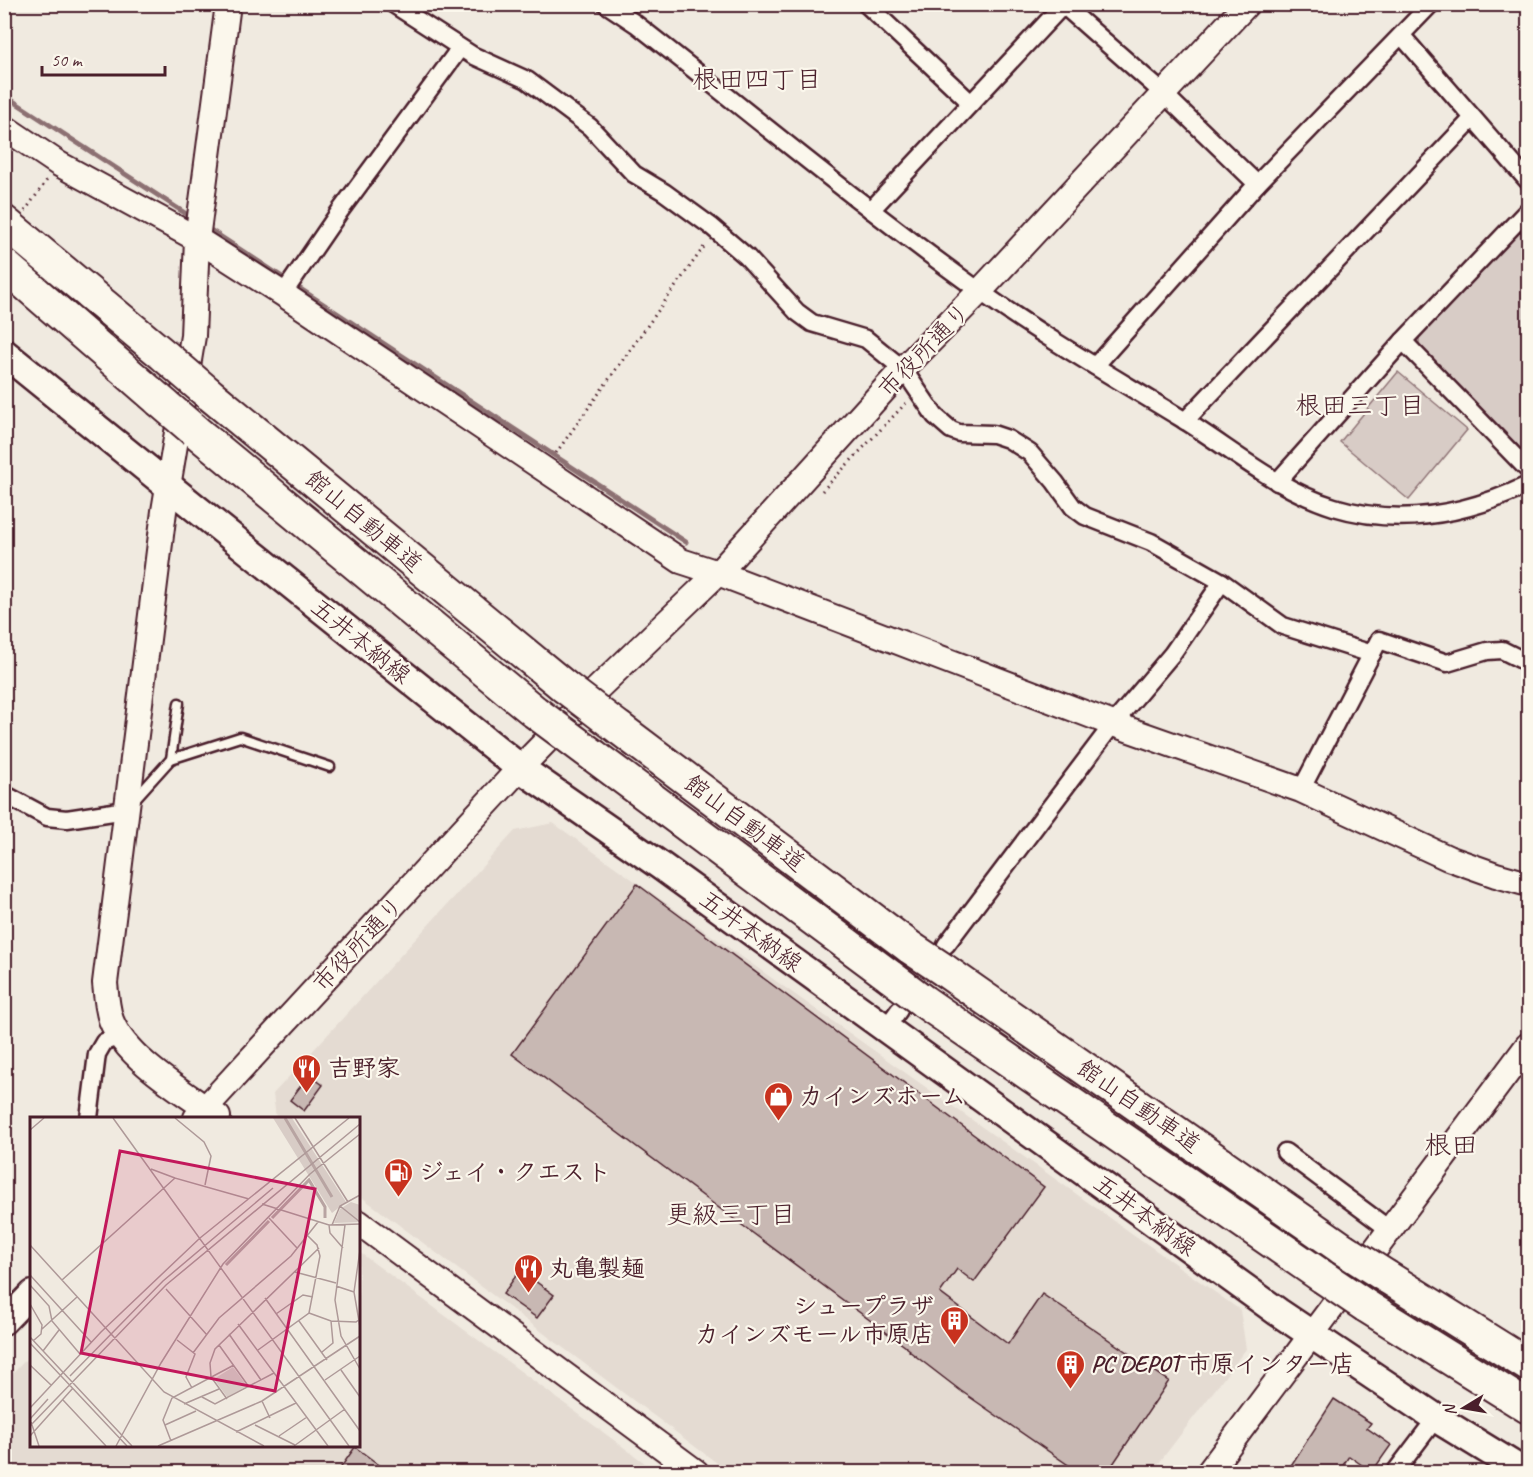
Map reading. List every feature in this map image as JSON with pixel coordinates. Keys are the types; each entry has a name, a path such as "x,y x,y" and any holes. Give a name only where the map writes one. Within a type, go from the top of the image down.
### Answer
{"highway":[{"name":"館山自動車道","path":"15,217 165,357 581,689 619,728 911,948 945,957 1344,1249 1528,1365"},
{"name":"館山自動車道","path":"4,265 194,430 535,712 891,977 902,1013 1528,1407"}],"main road":[{"name":"五井本納線","path":"4,353 520,768 661,866 902,1013 1311,1335 1524,1473"}],"street":[{"path":"207,1115 130,1051 120,1036 109,1011 105,983 168,486 192,336 197,239 228,4"},
{"path":"393,4 472,55 527,80 590,127 634,174 664,192 716,230 747,257 797,312 812,323 866,339 903,369 935,416 951,429 959,433 993,434 1008,439 1030,453 1073,507 1084,516 1151,542 1222,582 1283,626 1372,654"},
{"path":"606,4 636,24 872,210 980,291 1277,482 1313,500 1334,507 1399,516 1442,514 1461,510 1480,505 1528,485"},
{"path":"636,24 637,4"},
{"path":"866,4 971,104"},
{"name":"市役所通り","path":"207,1115 520,768 581,689 718,573 903,369 980,291 1247,4"},
{"path":"1095,366 1257,184 1431,4"},
{"path":"872,210 1063,5 1163,93 1257,184"},
{"path":"1402,36 1528,181"},
{"path":"283,294 340,211 460,48"},
{"path":"1185,421 1473,118"},
{"path":"4,127 59,164 197,239 283,294 681,561 718,573 1113,724 1301,790 1448,858 1528,884"},
{"path":"1277,482 1403,341 1528,210"},
{"path":"1403,341 1528,470"},
{"path":"945,957 1113,724 1172,654 1222,582"},
{"path":"1301,790 1379,640 1447,663 1486,651 1502,650 1528,663"},
{"path":"4,794 47,817 67,819 126,810"},
{"path":"89,1117 97,1053 104,1042 120,1036"},
{"path":"1209,1473 1528,1045"},
{"path":"1286,1152 1390,1230"},
{"path":"360,1223 696,1473"},
{"path":"4,1322 30,1295"},
{"path":"1395,1473 1436,1418"}],"lane":[{"path":"171,759 179,703"},
{"path":"126,810 171,759 240,737 330,767"}],"path":[{"path":"15,217 59,164"},
{"path":"544,469 716,230"},
{"path":"816,496 906,403"}],"shaded area":[{"path":"1528,221 1528,460 1419,346 1419,337"},
{"path":"1398,372 1467,430 1409,500 1340,442"},
{"path":"553,823 1240,1310 1246,1349 1152,1472 729,1472 360,1196 360,1117 276,1117 273,1094 515,831"},
{"path":"360,1253 657,1472 5,1472 4,1383 30,1355 30,1447 360,1447"}],"building":[{"name":"カインズホーム","path":"637,884 1044,1187 974,1282 957,1269 940,1293 1008,1344 1042,1294 1169,1381 1107,1473 1080,1473 961,1391 910,1350 512,1054"},
{"name":"吉野家","path":"309,1075 323,1085 304,1111 290,1100"},
{"name":"丸亀製麺","path":"520,1270 554,1295 537,1318 503,1294"},
{"path":"1334,1399 1371,1423 1367,1428 1391,1445 1372,1472 1349,1456 1338,1473 1286,1473"},
{"path":"355,1447 390,1473 337,1473"}],"waterway":[{"path":"4,95 194,219"},
{"path":"206,227 686,542"}],"place":[{"name":"吉野家","path":"307,1094"},
{"name":"カインズホーム","path":"778,1122"},
{"name":"ジェイ・クエスト","path":"398,1198"},
{"name":"丸亀製麺","path":"528,1294"},
{"name":"シュープラザ カインズモール市原店","path":"955,1346"},
{"name":"PC DEPOT 市原インター店","path":"1070,1390"}],"district":[{"name":"根田四丁目","path":"757,79"},
{"name":"根田三丁目","path":"1360,405"},
{"name":"根田","path":"1451,1145"},
{"name":"更級三丁目","path":"731,1214"}]}
